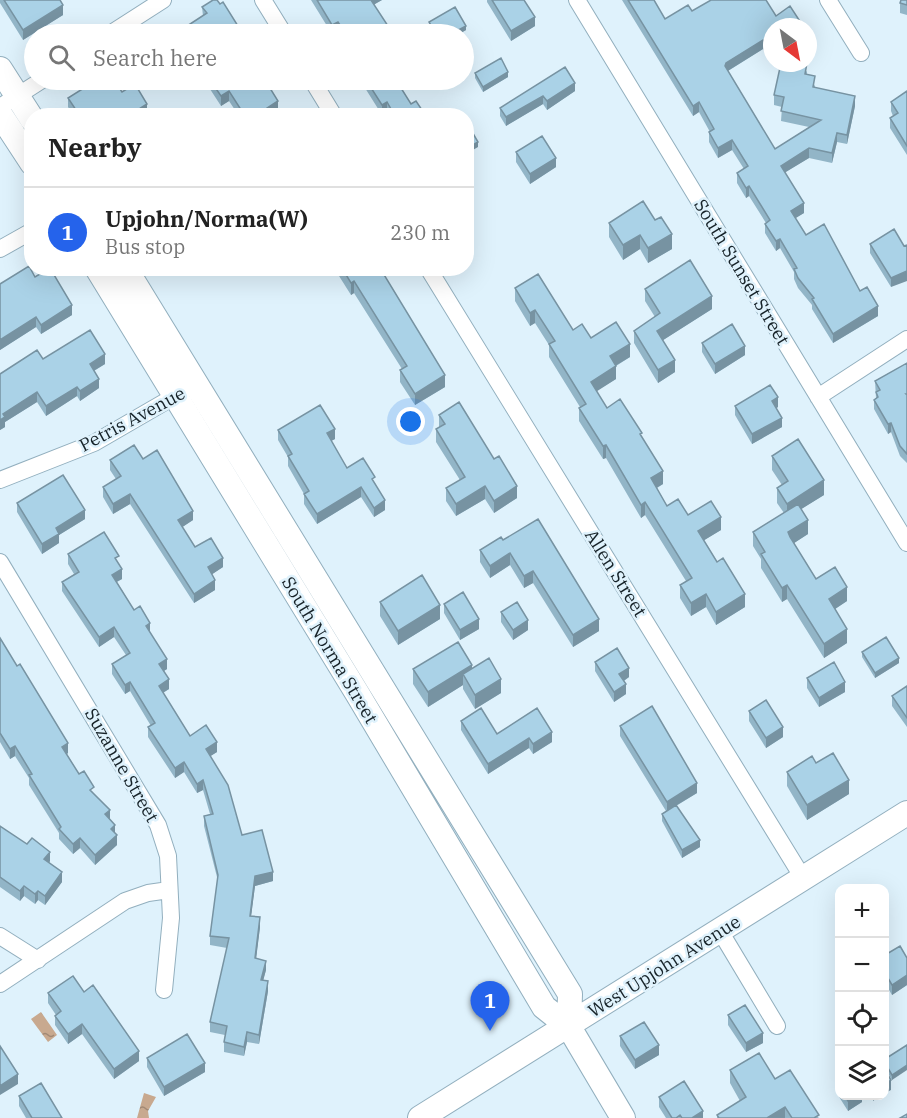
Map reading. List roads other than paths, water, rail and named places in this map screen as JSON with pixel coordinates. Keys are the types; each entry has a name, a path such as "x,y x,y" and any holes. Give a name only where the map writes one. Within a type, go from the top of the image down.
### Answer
{"street":[{"path":"126,24 163,0"},
{"path":"263,0 278,24"},
{"name":"South Sunset Street","path":"577,0 907,543"},
{"path":"828,0 861,53"},
{"path":"0,69 8,101 24,113"},
{"path":"8,101 26,90"},
{"path":"318,90 329,108"},
{"path":"0,114 24,151"},
{"path":"0,249 24,236"},
{"name":"South Norma Street","path":"102,276 357,693 544,1007 569,1026 623,1118"},
{"name":"South Norma Street","path":"130,276 570,994 569,1026"},
{"name":"Allen Street","path":"433,276 803,878"},
{"path":"818,397 907,339"},
{"name":"Petris Avenue","path":"0,480 94,443 174,396 197,386"},
{"name":"Suzanne Street","path":"0,562 158,825 168,856 170,937 164,990"},
{"name":"West Upjohn Avenue","path":"420,1118 907,813"},
{"path":"0,984 125,901 148,893 169,891"},
{"path":"720,931 777,1026"},
{"path":"0,936 38,960"}],"water":[{"path":"41,1012 57,1035 48,1042 31,1019"},
{"path":"144,1093 156,1097 148,1111 149,1118 137,1118"}],"place":[{"name":"Upjohn/Norma(W)","path":"490,1031"}]}
